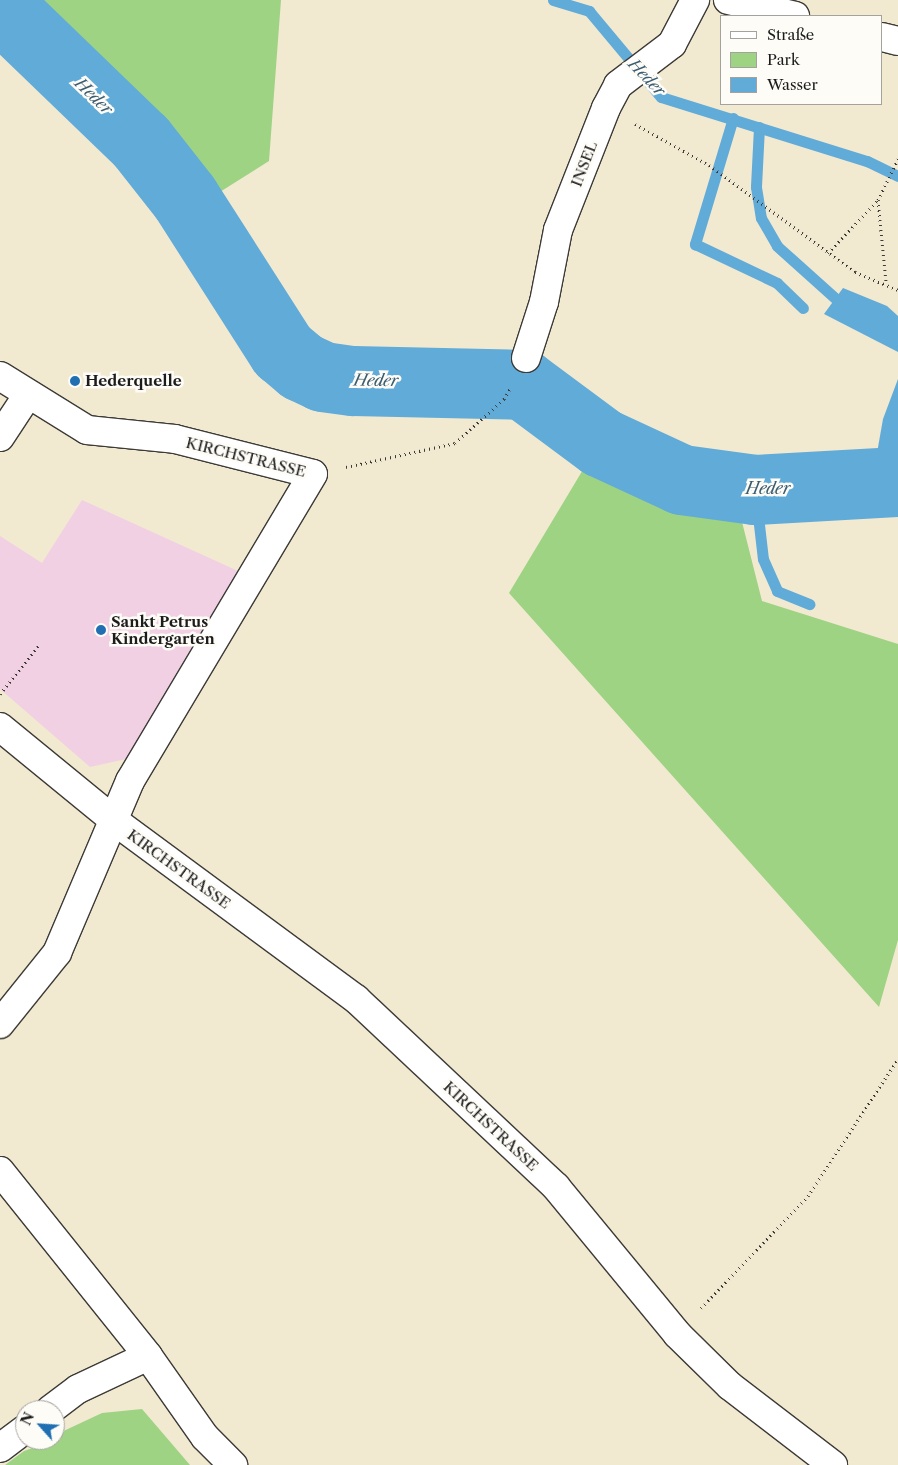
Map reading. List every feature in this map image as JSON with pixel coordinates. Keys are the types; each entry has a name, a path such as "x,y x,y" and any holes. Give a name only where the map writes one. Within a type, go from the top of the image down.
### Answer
{"street":[{"name":"INSEL","path":"526,358 544,302 558,230 606,108 618,84 672,44 695,0"},
{"path":"728,0 791,15"},
{"path":"883,37 898,41"},
{"name":"KIRCHSTRASSE","path":"0,376 27,396 87,430 175,439 313,474 130,781 116,822 57,953 0,1024"},
{"path":"0,437 27,396"},
{"name":"KIRCHSTRASSE","path":"0,727 116,822 356,999 556,1187 677,1334 730,1386 833,1465"},
{"path":"0,1171 148,1356 205,1437 233,1465"},
{"path":"63,1400 78,1389 148,1356"},
{"path":"0,1448 15,1437"}],"path":[{"path":"606,108 709,165 780,221 855,272 886,282 898,290"},
{"path":"828,253 878,200 898,159"},
{"path":"878,200 886,282"},
{"path":"313,474 455,443 504,399"},
{"path":"0,694 40,644"},
{"path":"677,1334 808,1196 898,1060"}],"shaded area":[{"name":"Sankt Petrus Kindergarten","path":"82,500 238,571 126,759 90,767 0,689 0,536 42,563"}],"green space":[{"path":"28,0 281,0 269,161 204,202 155,128 44,24"},
{"path":"593,453 740,514 762,601 898,644 898,940 879,1007 509,593"},
{"path":"142,1409 190,1465 5,1465 27,1450 65,1450 65,1430 102,1413"}],"water":[{"path":"843,288 887,306 898,316 898,352 824,314"},
{"path":"898,379 898,516 881,515 877,453 883,419"}],"waterway":[{"name":"Heder","path":"553,0 589,11 661,97 867,161 898,176"},
{"name":"Heder","path":"0,6 141,142 185,198 283,351 302,367 323,377 353,381 524,385 602,443 682,480 755,490 898,482"},
{"path":"733,118 695,244 777,283 803,308"},
{"name":"Heder","path":"759,127 756,187 761,218 777,246 846,308"},
{"path":"755,490 763,559 777,591 810,604"}],"place":[{"name":"Hederquelle","path":"75,381"},
{"name":"Sankt Petrus Kindergarten","path":"101,630"}]}
